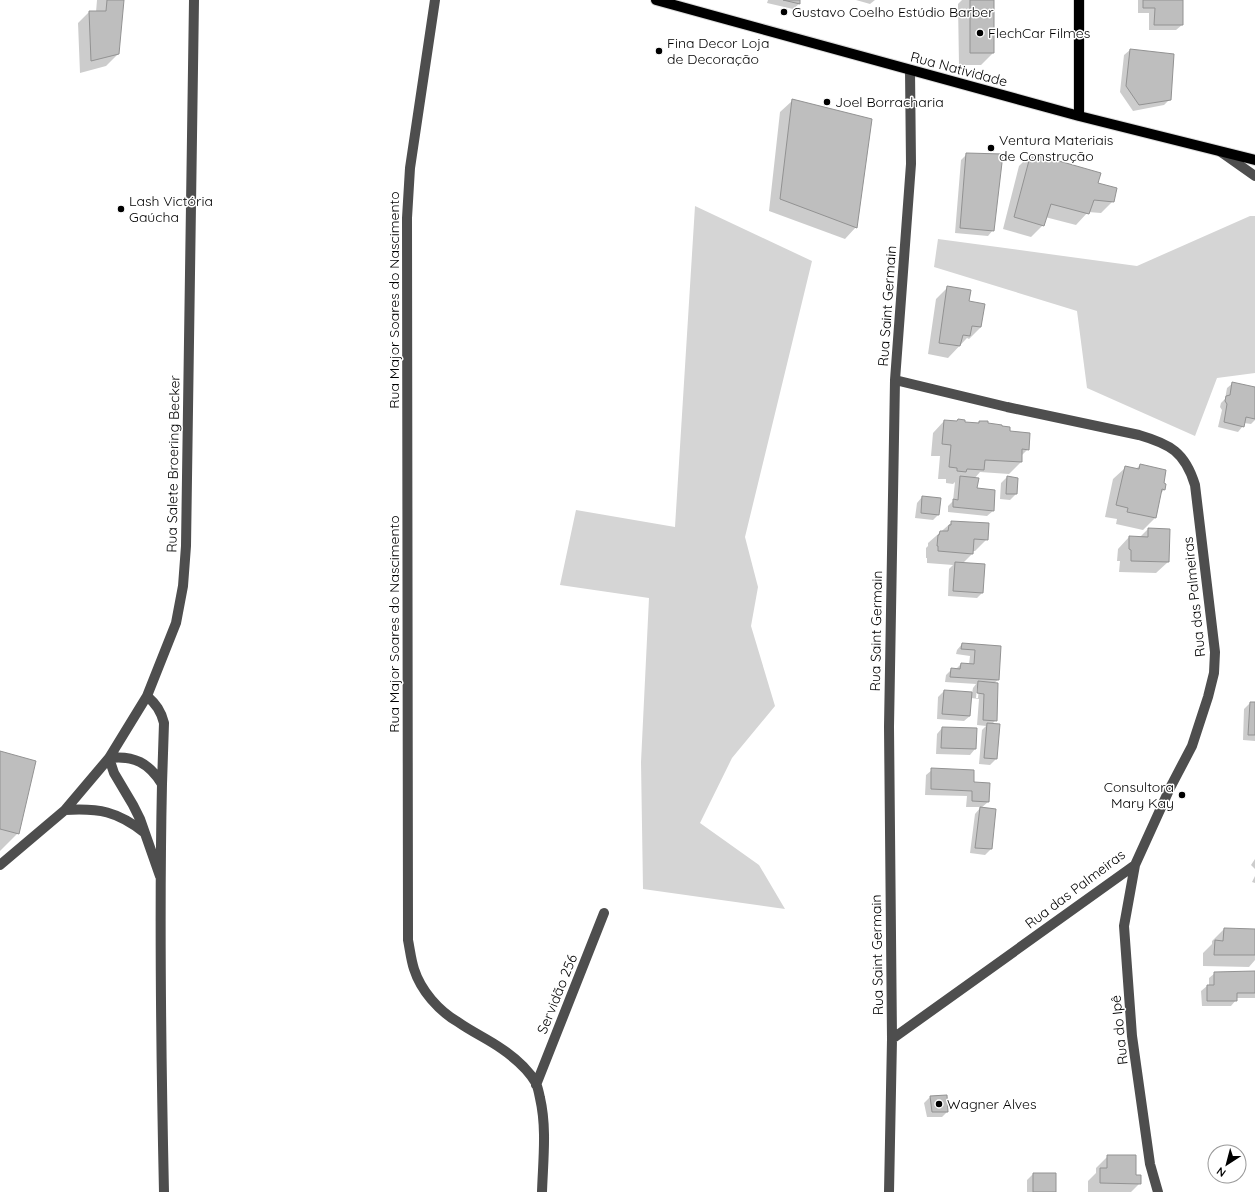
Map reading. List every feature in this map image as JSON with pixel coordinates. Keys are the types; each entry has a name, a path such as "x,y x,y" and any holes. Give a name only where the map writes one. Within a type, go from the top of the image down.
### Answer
{"main road":[{"name":"Rua Natividade","path":"656,0 1079,116 1255,160"},
{"path":"1079,0 1079,116"}],"street":[{"name":"Rua Salete Broering Becker","path":"0,865 65,810 109,758 147,696 176,623 183,586 186,546 194,0"},
{"name":"Rua Major Soares do Nascimento","path":"435,0 410,168 408,218 408,940 414,969 419,981 434,1002 445,1014 510,1054 531,1076 536,1085 542,1107 543,1120 542,1192"},
{"name":"Rua Saint Germain","path":"889,1192 892,1039 889,727 895,380 912,164 910,70"},
{"path":"1221,152 1255,176"},
{"name":"Rua das Palmeiras","path":"892,1039 1135,865 1170,788 1192,746 1214,673 1215,652 1195,485 1188,466 1177,452 1168,446 1139,435 1007,407 895,380"},
{"path":"147,696 157,706 162,714 164,723 160,876 160,1048 164,1192"},
{"path":"160,876 145,833 133,805 114,773 109,758 130,758 140,762 153,772 162,784"},
{"path":"65,810 87,809 112,814 124,819 145,833"},
{"name":"Rua do Ipê","path":"1135,865 1124,926 1124,934 1132,1036 1150,1164 1158,1192"},
{"name":"Servidão 256","path":"536,1085 604,913"}],"shaded area":[{"path":"695,206 812,261 745,537 758,587 751,626 775,706 732,758 700,823 759,865 785,909 643,889 641,762 649,598 560,585 576,510 675,527"},
{"path":"1250,216 1255,216 1255,373 1217,378 1195,436 1087,388 1077,311 934,267 938,239 1137,266"}],"building":[{"path":"107,0 124,0 119,54 91,61 89,11 106,11"},
{"path":"783,0 800,0 800,4"},
{"path":"970,0 994,0 994,53 970,53"},
{"path":"1143,0 1183,0 1183,25 1154,25 1155,8 1143,8"},
{"path":"1130,49 1174,54 1171,100 1139,105 1126,86"},
{"path":"792,99 872,119 857,228 780,199"},
{"path":"966,153 1003,154 994,231 960,228"},
{"path":"1031,153 1101,173 1098,183 1117,188 1114,202 1094,200 1089,214 1051,204 1044,226 1014,217"},
{"path":"947,286 971,290 969,301 985,304 981,327 972,326 970,336 963,335 960,346 939,343"},
{"path":"1232,382 1255,387 1255,419 1246,417 1244,427 1224,422 1227,404 1225,401 1226,396 1230,395"},
{"path":"958,419 965,420 965,422 979,423 979,421 988,421 988,423 1010,427 1010,431 1030,433 1029,450 1022,449 1022,462 985,460 984,470 967,469 966,472 957,471 957,468 949,467 951,445 942,444 944,420 957,421"},
{"path":"1140,464 1166,470 1164,483 1166,484 1165,490 1162,489 1156,518 1127,512 1128,508 1116,505 1125,466 1139,469"},
{"path":"960,476 979,478 977,488 995,490 994,511 953,507 953,499 958,500"},
{"path":"1007,476 1018,478 1017,494 1006,494"},
{"path":"922,496 941,498 939,515 921,513"},
{"path":"951,521 989,523 988,540 974,539 973,554 938,551 938,535 940,531 948,531"},
{"path":"1148,528 1170,529 1169,562 1131,561 1129,536 1148,537"},
{"path":"955,562 985,564 983,593 953,591"},
{"path":"962,643 1001,646 999,680 950,677 951,668 960,669 961,663 974,664 975,650 961,649"},
{"path":"978,681 998,683 997,721 983,720 984,694 977,693"},
{"path":"944,690 972,692 970,716 942,714"},
{"path":"1250,702 1255,702 1255,735 1248,735"},
{"path":"987,723 1000,724 997,759 984,758"},
{"path":"942,727 977,728 976,749 941,748"},
{"path":"0,751 36,761 19,834 0,829"},
{"path":"931,768 974,770 974,782 990,783 989,802 972,801 972,791 931,789"},
{"path":"980,807 996,809 992,849 975,848"},
{"path":"1224,928 1255,929 1255,955 1214,955 1215,940 1223,941"},
{"path":"1255,971 1255,993 1237,993 1237,1001 1207,1001 1207,985 1214,985 1214,972"},
{"name":"Wagner Alves","path":"947,1095 948,1112 932,1112 930,1096"},
{"path":"1107,1155 1136,1155 1136,1175 1141,1175 1141,1184 1100,1183 1100,1168 1107,1168"},
{"path":"1033,1173 1056,1173 1056,1192 1033,1192"}],"place":[{"name":"Gustavo Coelho Estúdio Barber","path":"784,12"},
{"name":"FlechCar Filmes","path":"980,33"},
{"name":"Fina Decor Loja de Decoração","path":"659,51"},
{"name":"Joel Borracharia","path":"827,102"},
{"name":"Ventura Materiais de Construção","path":"991,148"},
{"name":"Lash Victória Gaúcha","path":"121,209"},
{"name":"Consultora Mary Kay","path":"1182,795"},
{"name":"Wagner Alves","path":"939,1104"}]}
